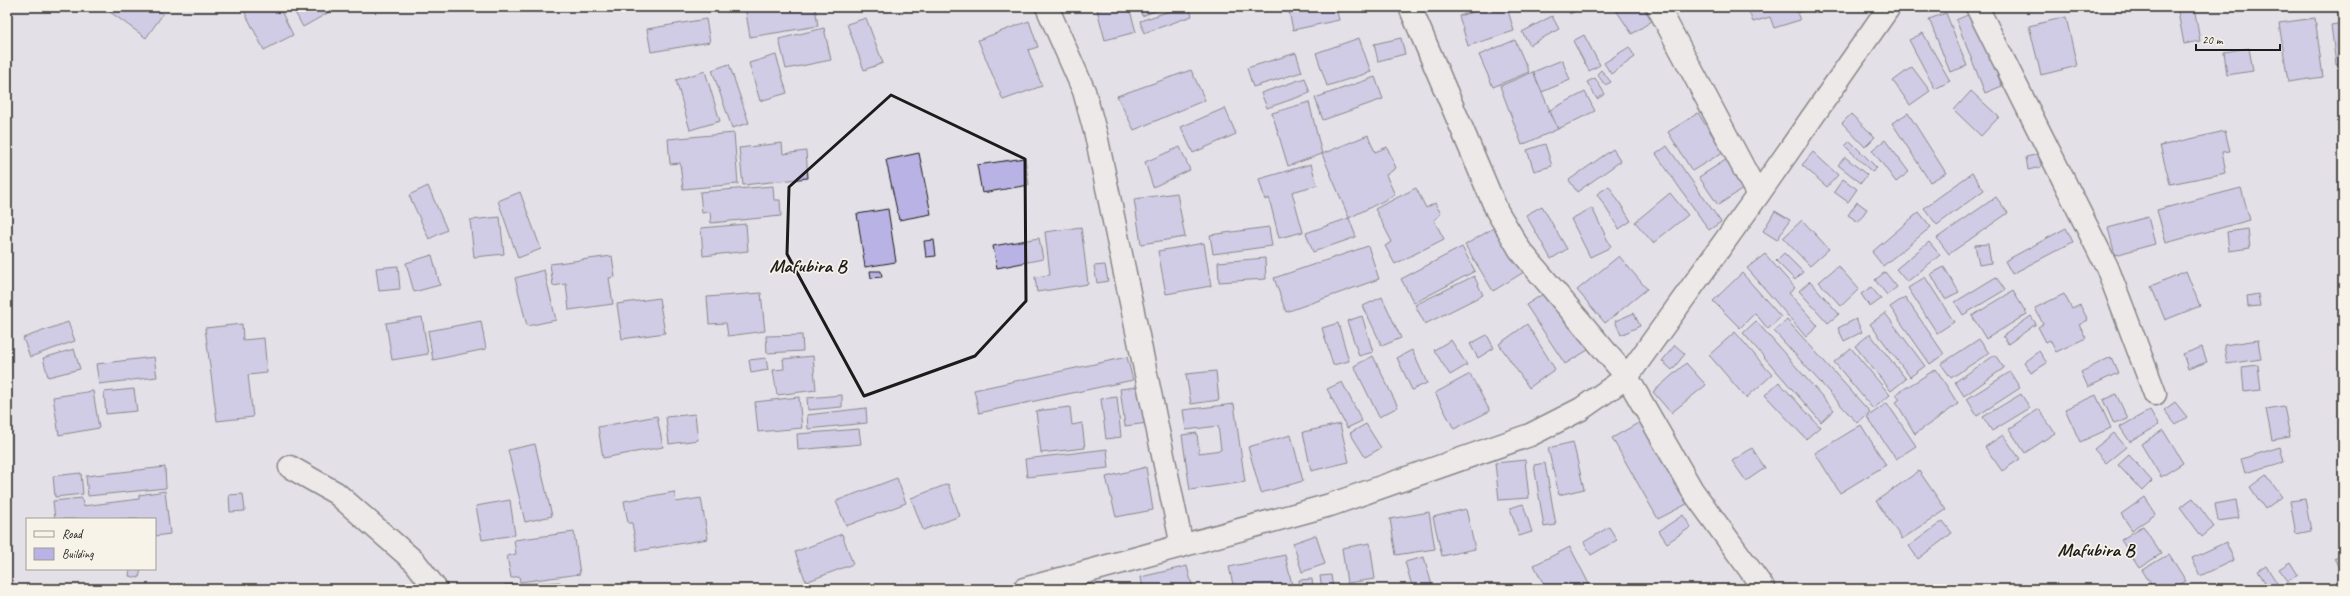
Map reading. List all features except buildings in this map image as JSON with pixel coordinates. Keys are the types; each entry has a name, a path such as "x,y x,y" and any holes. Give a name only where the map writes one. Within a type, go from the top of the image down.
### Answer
{"street":[{"path":"1046,7 1084,91 1094,128 1182,546"},
{"path":"1410,7 1498,211 1520,250 1627,377 1692,490 1764,589"},
{"path":"1658,7 1758,195"},
{"path":"1024,589 1330,506 1530,435 1581,409 1627,377 1758,195 1889,7"},
{"path":"1977,7 2107,267 2155,394"},
{"path":"290,467 336,493 415,562 436,589"}],"highlighted area":[{"path":"891,95 1025,159 1026,301 975,356 864,396 787,254 789,187"}],"district":[{"name":"Mafubira B","path":"808,266"},
{"name":"Mafubira B","path":"2096,550"}]}
